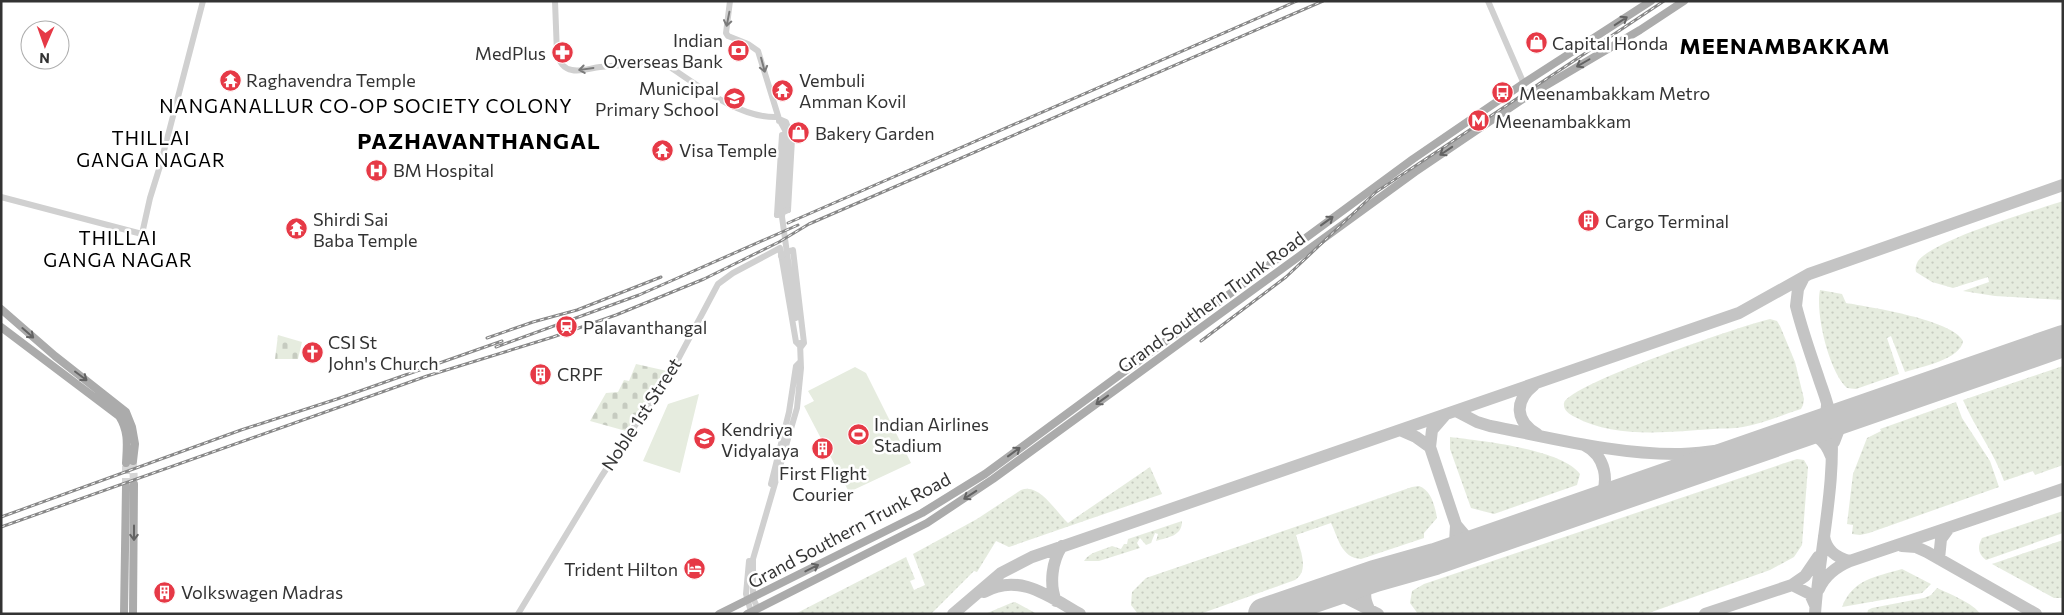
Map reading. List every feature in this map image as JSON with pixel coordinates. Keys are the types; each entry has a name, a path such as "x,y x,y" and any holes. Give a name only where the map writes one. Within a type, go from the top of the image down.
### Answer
{"main road":[{"name":"Grand Southern Trunk Road","path":"719,614 922,513 985,474 1352,202 1524,84 1651,1"},
{"name":"Grand Southern Trunk Road","path":"752,611 928,522 993,479 1415,172 1523,99 1640,30 1684,1"},
{"path":"1,309 55,356 126,412 132,427 135,444 130,462 125,426 119,416 1,327"},
{"path":"124,614 130,485 133,614"}],"street":[{"path":"1,197 142,234 150,198 204,1"},
{"path":"555,1 557,54 558,60 566,68 576,71 622,66 660,65 670,68 728,104 762,116 779,118 788,124 792,139 788,210 777,215 782,140 779,118"},
{"path":"730,1 726,29 728,36 752,46 758,51 786,137 782,218 801,347 797,408 768,503 750,553 750,599 752,611"},
{"path":"1488,1 1524,84"},
{"name":"Noble 1st Street","path":"518,614 601,477 675,365 718,284 733,273 780,248 781,256"},
{"path":"793,250 804,343 801,347 796,342 781,256 793,250"}],"green space":[{"path":"2063,201 2063,300 1995,296 1963,291 1989,282 1988,277 1953,288 1932,282 1916,272 1918,261 1944,244 1986,226"},
{"path":"1820,290 1842,294 1846,303 1891,311 1944,327 1963,341 1961,347 1948,357 1930,365 1905,372 1891,336 1887,338 1899,374 1856,389 1847,388 1834,369 1825,342 1820,313"},
{"path":"1770,319 1777,321 1780,326 1795,362 1804,399 1801,409 1739,428 1642,432 1607,429 1571,415 1564,408 1564,403 1573,394 1625,370 1695,343"},
{"path":"278,335 302,342 298,359 275,359"},
{"path":"636,364 667,371 626,431 590,421 606,393 618,392 624,380 629,381"},
{"path":"2063,366 2063,465 2035,475 2033,471 2004,481 1963,400"},
{"name":"Indian Airlines Stadium","path":"855,367 866,373 911,463 849,492 804,406 814,401 808,391"},
{"path":"699,394 680,473 643,461 668,404"},
{"path":"1956,402 1962,418 1990,461 1999,487 1869,533 1852,534 1853,525 1847,524 1853,474 1867,438 1881,431 1880,429"},
{"path":"1450,437 1520,448 1557,458 1571,465 1580,474 1577,485 1494,514 1471,508 1450,449"},
{"path":"1797,459 1804,460 1808,467 1802,545 1794,557 1770,570 1646,614 1418,614 1410,603 1412,591 1424,584"},
{"path":"1150,467 1162,494 1009,547 996,541 977,572 974,571 931,614 795,614 906,557 915,579 910,581 914,590 925,585 913,554 977,519 1021,490 1034,490 1041,494 1068,523"},
{"path":"1419,486 1427,491 1434,504 1437,518 1424,533 1424,538 1361,559 1354,558 1341,546 1331,523 1296,535 1303,565 1300,576 1295,580 1200,614 1138,614 1131,605 1132,592 1146,578"},
{"path":"2063,511 2063,533 1986,560 1980,553 1979,544 1982,538"},
{"path":"1182,521 1180,530 1170,537 1156,541 1158,534 1155,533 1151,543 1146,545 1140,538 1137,543 1140,548 1099,561 1084,561 1089,555 1096,552 1112,546 1121,549 1124,544 1127,544 1128,539"},
{"path":"2063,540 2063,598 2054,598 1992,564"},
{"path":"1902,569 1931,584 1922,593 1842,607 1852,590 1866,580"},
{"path":"1937,588 1973,606 1980,614 1867,614 1868,610 1872,608 1924,598 1931,595"},
{"path":"1015,602 1037,614 985,614 1011,603"}],"taxiway":[{"path":"953,614 1001,573 1032,557 1739,313 1809,274 2063,185"},
{"path":"1804,277 1798,289 1796,306 1828,406 1832,440 1830,489 1815,614"},
{"path":"1534,385 1523,398 1520,404 1520,411 1524,423 1537,434"},
{"path":"1815,427 1826,416 1827,405"},
{"path":"1456,411 1477,422 1490,426 1585,445 1633,452 1681,454 1729,449 1776,441"},
{"path":"1445,415 1432,430 1430,447 1456,525 1467,538 1482,542"},
{"path":"1834,442 1839,429 1853,415"},
{"path":"1400,430 1416,437 1430,447"},
{"path":"1797,434 1809,434 1818,438 1825,445 1831,456"},
{"path":"1584,445 1597,456 1604,470 1604,486 1599,502"},
{"path":"1819,589 1831,572 1850,561 2063,489"},
{"path":"1450,554 1455,543 1456,525"},
{"path":"1939,559 1941,539 1949,528"},
{"path":"1824,536 1827,545 1833,553 1850,561"},
{"path":"1056,601 1052,580 1056,559 1062,546"},
{"path":"1902,546 1916,547 1927,552 2036,614"},
{"path":"1705,614 1792,585 1805,576 1818,557"},
{"path":"1369,609 1365,595 1369,583 1375,576"},
{"path":"1792,585 1810,594 1815,605"},
{"path":"984,592 997,587 1022,586 1046,594 1080,614"},
{"path":"1323,593 1342,596 1378,614"}],"runway":[{"path":"1264,614 1375,576 1435,559 2063,341"}],"tunnel":[{"path":"133,461 134,484"},
{"path":"126,463 126,486"}],"railway":[{"path":"788,223 1297,1"},
{"path":"1,527 427,376 553,337 616,315 704,279 779,242 809,224 1323,1"},
{"path":"1201,341 1286,277 1376,192 1664,1"},
{"path":"496,347 639,295 798,225"},
{"path":"487,338 533,322 577,310 661,277"},
{"path":"1,517 241,430 337,399 502,341"}],"place":[{"name":"Capital Honda","path":"1536,43"},
{"name":"Indian Overseas Bank","path":"739,50"},
{"name":"MedPlus","path":"562,53"},
{"name":"Raghavendra Temple","path":"230,80"},
{"name":"Vembuli Amman Kovil","path":"783,90"},
{"name":"Meenambakkam Metro","path":"1503,93"},
{"name":"Municipal Primary School","path":"735,98"},
{"name":"Meenambakkam","path":"1479,121"},
{"name":"Bakery Garden","path":"799,133"},
{"name":"Visa Temple","path":"663,150"},
{"name":"BM Hospital","path":"377,170"},
{"name":"Cargo Terminal","path":"1589,221"},
{"name":"Shirdi Sai Baba Temple","path":"297,229"},
{"name":"Palavanthangal","path":"567,327"},
{"name":"CSI St John's Church","path":"312,352"},
{"name":"CRPF","path":"541,374"},
{"name":"Indian Airlines Stadium","path":"858,434"},
{"name":"Kendriya Vidyalaya","path":"705,439"},
{"name":"First Flight Courier","path":"823,448"},
{"name":"Trident Hilton","path":"694,569"},
{"name":"Volkswagen Madras","path":"165,592"}],"district":[{"name":"MEENAMBAKKAM","path":"1785,45"},
{"name":"NANGANALLUR CO-OP SOCIETY COLONY","path":"366,105"},
{"name":"PAZHAVANTHANGAL","path":"479,140"},
{"name":"THILLAI GANGA NAGAR","path":"151,148"},
{"name":"THILLAI GANGA NAGAR","path":"118,248"}]}
